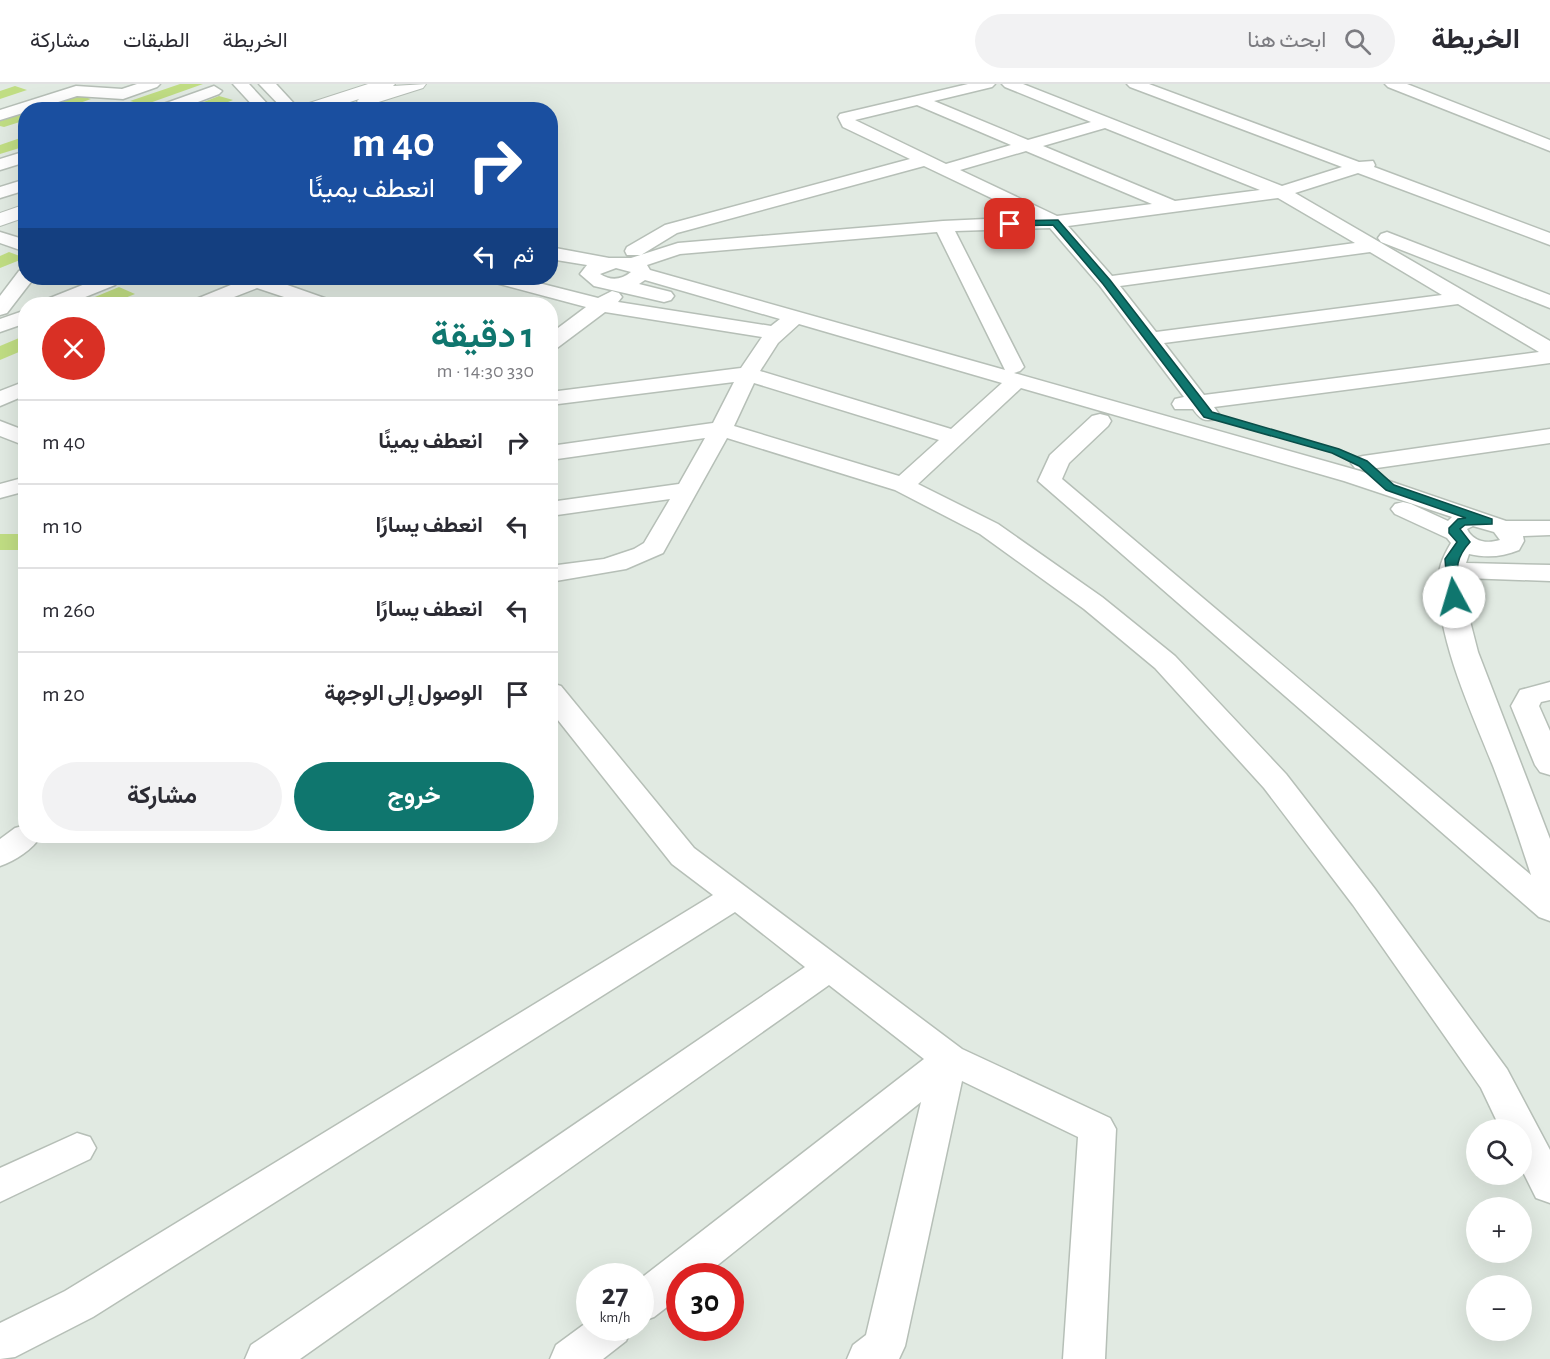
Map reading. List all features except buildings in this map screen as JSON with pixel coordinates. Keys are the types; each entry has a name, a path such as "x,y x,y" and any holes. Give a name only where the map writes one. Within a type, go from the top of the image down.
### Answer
{"main road":[{"path":"331,102 386,84"},
{"path":"363,102 417,84"},
{"path":"0,220 18,213"},
{"path":"0,229 18,223"}],"street":[{"path":"0,105 66,84"},
{"path":"41,102 76,91 123,94 152,84"},
{"path":"241,84 258,102"},
{"path":"267,84 285,102"},
{"path":"987,84 846,117 849,124 1055,222 1107,282 1203,409"},
{"path":"1010,84 1281,192 1550,350"},
{"path":"1135,84 1550,233"},
{"path":"1393,84 1550,146"},
{"path":"1166,86 1550,239"},
{"path":"183,102 214,91"},
{"path":"918,100 1173,206"},
{"path":"0,115 18,109"},
{"path":"946,169 1107,122"},
{"path":"0,165 18,159"},
{"path":"558,338 601,305 621,273 671,229 926,160"},
{"path":"621,273 678,249 943,226 1055,222 1281,192 1363,166"},
{"path":"0,178 18,177"},
{"path":"0,193 18,187"},
{"path":"1303,205 1550,302"},
{"path":"943,226 1012,380 1100,421 1361,494 1414,513 1466,541 1516,563 1550,571"},
{"path":"0,237 18,244"},
{"path":"1107,282 1374,246"},
{"path":"558,255 784,325 1012,380 1203,409 1335,451 1363,463 1390,488"},
{"path":"558,268 621,273 682,274 1012,380 1390,488 1504,532 1550,571"},
{"path":"0,309 18,285"},
{"path":"69,297 98,285"},
{"path":"218,297 248,285"},
{"path":"277,285 306,297"},
{"path":"525,285 601,305 784,325"},
{"path":"1150,339 1463,298"},
{"path":"0,326 18,318"},
{"path":"558,573 619,564 639,558 654,548 722,429 747,374 784,325"},
{"path":"1203,409 1550,357"},
{"path":"558,398 747,374 955,438"},
{"path":"903,485 955,438 1012,380"},
{"path":"0,399 18,391"},
{"path":"1100,421 1058,460 1050,481 1550,909"},
{"path":"0,428 18,436"},
{"path":"558,452 722,429 903,485 989,529 1093,603 1165,662 1275,781 1357,888 1494,1079 1515,1119"},
{"path":"1363,463 1550,436"},
{"path":"0,491 18,486"},
{"path":"558,508 687,490"},
{"path":"1504,532 1510,545 1498,549 1466,541 1455,528 1462,521 1504,532 1545,529"},
{"path":"1466,541 1454,552 1451,570 1457,620 1476,690 1509,770 1550,885"},
{"path":"1451,570 1550,571"},
{"path":"1550,691 1530,696 1525,706 1550,764"},
{"path":"558,701 683,856 949,1059 1097,1129 1084,1359"},
{"path":"0,855 18,841"},
{"path":"0,1344 79,1304 735,897"},
{"path":"266,1359 830,968"},
{"path":"654,1293 949,1059"},
{"path":"882,1355 949,1059"},
{"path":"0,1186 77,1148"},
{"path":"1532,1152 1550,1187"},
{"path":"571,1359 594,1341"}],"route":[{"path":"1010,224 1055,222 1107,282 1208,414 1335,451 1363,463 1390,488 1488,521 1462,521 1455,528 1455,533 1464,542 1457,547 1451,559 1454,597"}]}
